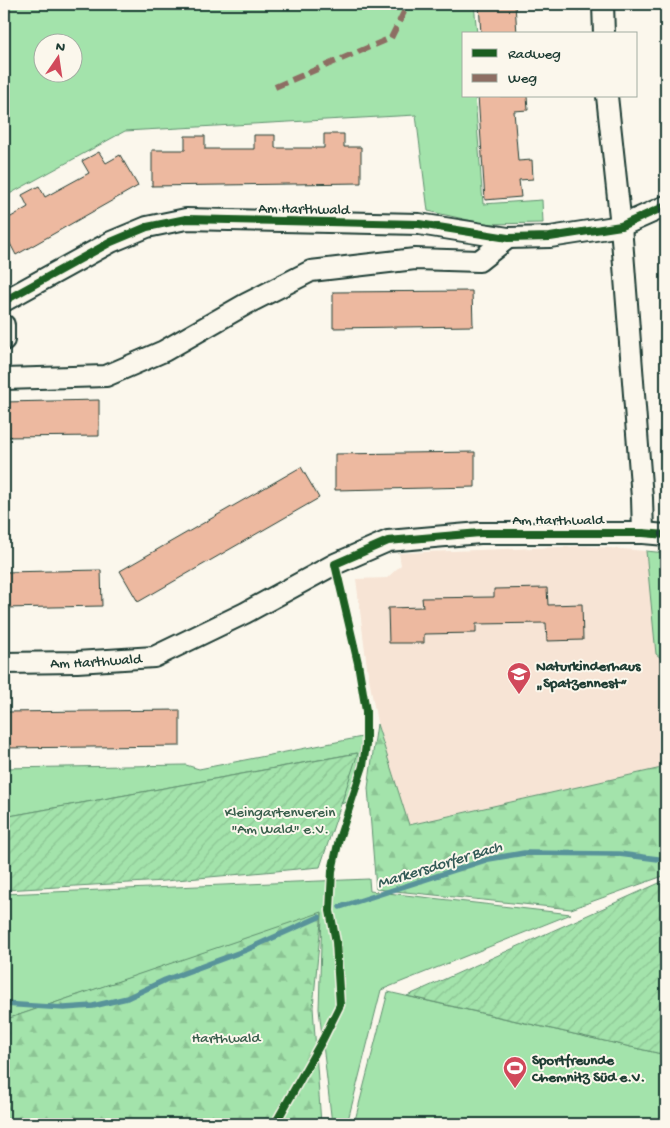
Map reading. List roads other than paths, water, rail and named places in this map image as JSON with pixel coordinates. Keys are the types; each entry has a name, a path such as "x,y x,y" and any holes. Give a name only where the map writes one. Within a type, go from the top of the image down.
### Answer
{"street":[{"path":"603,4 604,32"},
{"path":"607,98 621,226 642,498 643,533"},
{"name":"Am Harthwald","path":"4,301 111,242 147,228 186,219 419,224 508,238 550,237 621,226 666,206"},
{"path":"4,379 106,376 164,351 246,304 311,271 415,259 479,261 508,238"},
{"path":"4,325 4,340"},
{"name":"Am Harthwald","path":"4,662 77,662 154,656 245,612 335,564 388,541 480,533 643,533 666,535"}],"waterway":[{"name":"Markersdorfer Bach","path":"340,907 489,859 524,853 619,854 666,860"},
{"name":"Markersdorfer Bach","path":"4,1004 64,1008 93,1006 127,998 165,980 246,950 319,917"}],"place":[{"name":"Naturkinderhaus „Spatzennest“","path":"519,695"},
{"name":"Sportfreunde Chemnitz Süd e.V.","path":"515,1089"}],"park label":[{"name":"Kleingartenverein \"Am Wald\" e.V.","path":"280,820"},
{"name":"Harthwald","path":"226,1037"}]}
